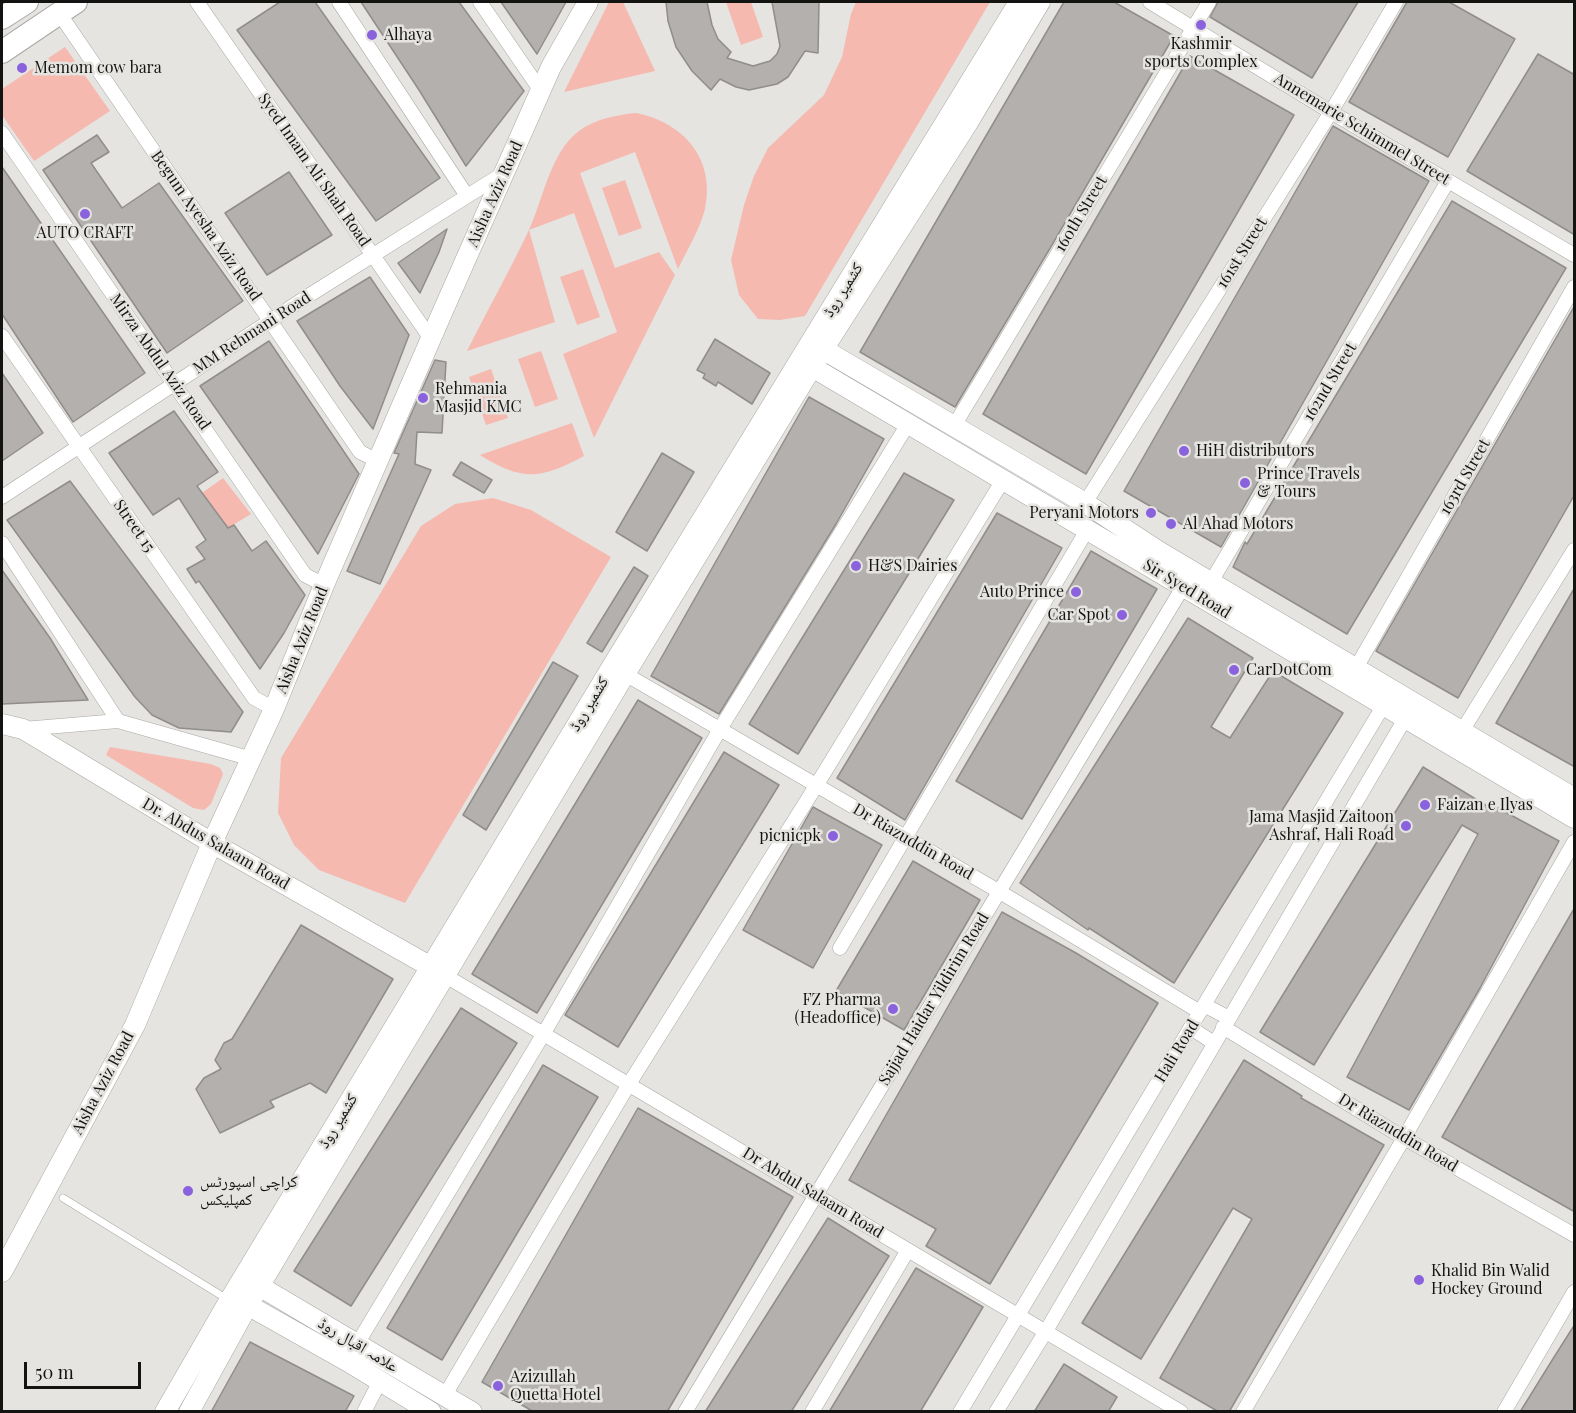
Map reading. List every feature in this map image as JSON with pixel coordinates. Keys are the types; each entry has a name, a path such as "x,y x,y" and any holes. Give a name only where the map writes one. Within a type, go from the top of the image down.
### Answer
{"main road":[{"path":"2,17 27,2"},
{"name":"Aisha Aziz Road","path":"2,1272 135,1025 212,843 274,709 324,585 551,67 588,2"},
{"name":"کشمیر روڈ","path":"438,971 625,674 1019,2"},
{"name":"کشمیر روڈ","path":"817,346 969,121 1040,2"},
{"path":"2,52 67,7"},
{"name":"Sir Syed Road","path":"817,346 954,426 1003,480 1088,530 1211,582 1356,668 1388,697"},
{"name":"کشمیر روڈ","path":"165,1412 236,1300 252,1282 438,971 619,655 806,364"},
{"name":"Sir Syed Road","path":"806,364 908,424 974,450 1085,503 1155,560 1183,587 1388,697 1575,818"},
{"name":"Sir Syed Road","path":"1410,710 1462,731 1575,798"},
{"name":"Dr. Abdus Salaam Road","path":"2,724 23,729 212,843 438,971"},
{"name":"علامہ اقبال روڈ","path":"252,1282 352,1352 380,1381 431,1412"},
{"name":"کشمیر روڈ","path":"189,1412 236,1300"},
{"name":"علامہ اقبال روڈ","path":"236,1300 445,1395 472,1412"}],"street":[{"name":"Syed Imam Ali Shah Road","path":"197,2 431,339"},
{"path":"339,2 467,196"},
{"path":"480,2 541,91"},
{"name":"Annemarie Schimmel Street","path":"1150,2 1331,112 1575,255"},
{"name":"160th Street","path":"954,426 1209,2"},
{"name":"161st Street","path":"1085,503 1331,112 1396,2"},
{"name":"Begum Ayesha Aziz Road","path":"67,7 271,321 360,452 378,461"},
{"name":"Mirza Abdul Aziz Road","path":"2,133 175,383 304,575 324,585"},
{"name":"MM Rehmani Road","path":"2,497 175,383 505,172"},
{"name":"162nd Street","path":"1211,582 1448,181"},
{"name":"163rd Street","path":"1356,668 1575,287"},
{"name":"Street 15","path":"2,336 254,698 274,709"},
{"path":"352,1352 544,1033 720,729 908,424"},
{"path":"445,1395 629,1084 816,786 1003,480"},
{"path":"840,948 1088,530"},
{"path":"2,543 118,721"},
{"path":"1462,731 1575,549"},
{"name":"Sajjad Haidar Yildirim Road","path":"685,1412 1183,587"},
{"name":"Dr Riazuddin Road","path":"625,674 1202,1008 1404,1137 1575,1235"},
{"name":"Hali Road","path":"960,1412 1388,697"},
{"name":"Hali Road","path":"996,1412 1046,1331 1410,710"},
{"path":"23,729 118,721 252,759"},
{"path":"1243,1412 1575,842"},
{"name":"Dr Abdul Salaam Road","path":"438,971 1180,1412"},
{"path":"1191,1028 1214,1043"},
{"path":"812,1412 909,1250"},
{"path":"1504,1412 1575,1292"},
{"path":"364,1412 380,1381"}],"lane":[{"path":"63,1198 236,1300"}],"shaded area":[{"path":"609,2 623,2 655,71 564,92"},
{"path":"726,2 751,2 763,37 741,45"},
{"path":"856,2 990,2 805,316 780,320 758,319 739,295 731,260 744,205 754,176 768,148 824,95 842,57 851,14"},
{"path":"65,47 110,111 34,161 2,115 2,89"},
{"path":"636,113 668,125 692,146 705,174 707,191 705,209 697,232 678,269 635,152 580,173 615,268 659,252 675,275 594,438 563,354 617,332 574,213 529,230 555,322 467,351 528,232 548,178 561,151 569,140 592,123 613,116"},
{"path":"625,180 642,228 619,236 602,188"},
{"path":"583,269 600,317 577,325 560,277"},
{"path":"541,351 558,399 535,407 518,359"},
{"path":"491,369 508,418 486,425 469,377"},
{"path":"572,423 584,456 556,469 544,473 520,473 508,470 480,455"},
{"path":"223,478 251,514 228,528 202,493"},
{"path":"493,498 531,510 611,557 405,903 319,870 294,845 278,813 281,758 421,526 455,504"},
{"path":"110,747 211,764 220,768 223,774 211,804 204,810 193,808 106,755"}],"building":[{"path":"280,2 315,2 440,178 376,221 237,30"},
{"path":"361,2 459,2 524,91 466,166 419,90"},
{"path":"501,2 566,2 537,54"},
{"path":"666,2 707,2 718,39 731,52 727,58 753,66 770,61 777,54 780,46 772,2 819,2 818,53 805,51 788,77 777,84 749,90 736,87 720,79 711,90 692,71 676,47 668,21"},
{"path":"1064,2 1114,2 1174,36 955,407 860,352"},
{"path":"1218,2 1358,2 1312,78 1210,17"},
{"path":"1407,2 1449,2 1515,39 1448,157 1349,102"},
{"path":"1538,54 1575,75 1575,235 1467,171"},
{"path":"1190,56 1294,115 1086,474 983,414"},
{"path":"1333,126 1429,181 1221,547 1124,491"},
{"path":"97,135 109,152 91,163 122,208 159,183 243,301 167,353 43,170"},
{"path":"2,167 145,373 73,422 2,314"},
{"path":"289,172 332,235 267,275 225,213"},
{"path":"1452,201 1566,268 1347,634 1233,567 1245,542 1247,544"},
{"path":"447,229 439,252 420,293 398,263"},
{"path":"370,277 409,335 373,429 340,386 297,321"},
{"path":"1575,305 1575,494 1458,698 1376,651"},
{"path":"715,339 770,373 752,404 718,382 716,386 703,378 705,374 697,370"},
{"path":"269,341 359,474 318,554 200,386"},
{"path":"435,360 446,362 442,433 417,432 415,464 431,470 380,584 347,571 399,454 394,453"},
{"path":"2,373 43,433 2,461"},
{"path":"809,397 884,439 836,524 719,714 651,676"},
{"path":"174,411 218,472 197,486 228,528 234,525 252,551 266,541 305,595 284,633 260,669 199,581 196,583 187,569 205,559 196,547 206,540 179,498 153,515 109,453"},
{"path":"662,453 694,472 647,551 616,532"},
{"path":"461,462 492,480 484,493 453,475"},
{"path":"904,473 954,500 798,754 749,724"},
{"path":"70,481 243,712 231,732 179,728 152,715 135,697 7,520"},
{"path":"997,513 1062,548 905,820 837,778"},
{"path":"1091,551 1157,589 1022,819 956,781"},
{"path":"634,567 648,576 602,652 587,643"},
{"path":"2,570 50,638 88,700 2,704"},
{"path":"1575,587 1575,767 1496,723"},
{"path":"1188,618 1253,658 1211,727 1230,738 1273,671 1343,713 1174,983 1089,928 1088,930 1020,883"},
{"path":"553,662 578,676 486,830 463,815"},
{"path":"638,700 702,738 537,1013 472,974"},
{"path":"724,752 779,785 618,1047 565,1015"},
{"path":"1423,767 1492,809 1494,806 1559,841 1480,988 1409,1110 1347,1077 1478,834 1462,825 1314,1065 1260,1032"},
{"path":"813,807 882,845 813,968 743,930"},
{"path":"913,861 980,900 904,1030 836,991"},
{"path":"1575,907 1575,1212 1442,1137"},
{"path":"1002,912 1076,953 1158,1003 990,1284 926,1246 936,1229 849,1180"},
{"path":"301,925 393,979 326,1093 310,1083 270,1101 274,1107 220,1133 196,1089 204,1078 221,1069 215,1060 224,1043 232,1039"},
{"path":"461,1008 517,1043 351,1306 294,1271"},
{"path":"1244,1060 1302,1096 1301,1098 1384,1145 1229,1412 1219,1412 1160,1378 1252,1219 1233,1208 1141,1359 1082,1323"},
{"path":"543,1065 598,1097 442,1360 387,1328"},
{"path":"638,1108 793,1197 667,1412 534,1412 482,1382"},
{"path":"828,1218 889,1256 791,1412 705,1412"},
{"path":"916,1268 983,1307 920,1412 829,1412"},
{"path":"1575,1324 1575,1412 1520,1412 1551,1362"},
{"path":"250,1342 354,1396 345,1412 211,1412"},
{"path":"1064,1364 1117,1397 1108,1412 1034,1412"}],"place":[{"name":"Kashmir sports Complex","path":"1201,25"},
{"name":"Alhaya","path":"372,35"},
{"name":"Memom cow bara","path":"22,68"},
{"name":"AUTO CRAFT","path":"85,214"},
{"name":"Rehmania Masjid KMC","path":"423,398"},
{"name":"HiH distributors","path":"1184,451"},
{"name":"Prince Travels & Tours","path":"1245,483"},
{"name":"Peryani Motors","path":"1151,513"},
{"name":"Al Ahad Motors","path":"1171,524"},
{"name":"H&S Dairies","path":"856,566"},
{"name":"Auto Prince","path":"1076,592"},
{"name":"Car Spot","path":"1122,615"},
{"name":"CarDotCom","path":"1234,670"},
{"name":"Faizan e Ilyas","path":"1425,805"},
{"name":"Jama Masjid Zaitoon Ashraf, Hali Road","path":"1406,826"},
{"name":"picnicpk","path":"833,836"},
{"name":"FZ Pharma (Headoffice)","path":"893,1009"},
{"name":"کراچی اسپورٹس کمپلیکس","path":"188,1191"},
{"name":"Khalid Bin Walid Hockey Ground","path":"1419,1280"},
{"name":"Azizullah Quetta Hotel","path":"498,1386"}]}
